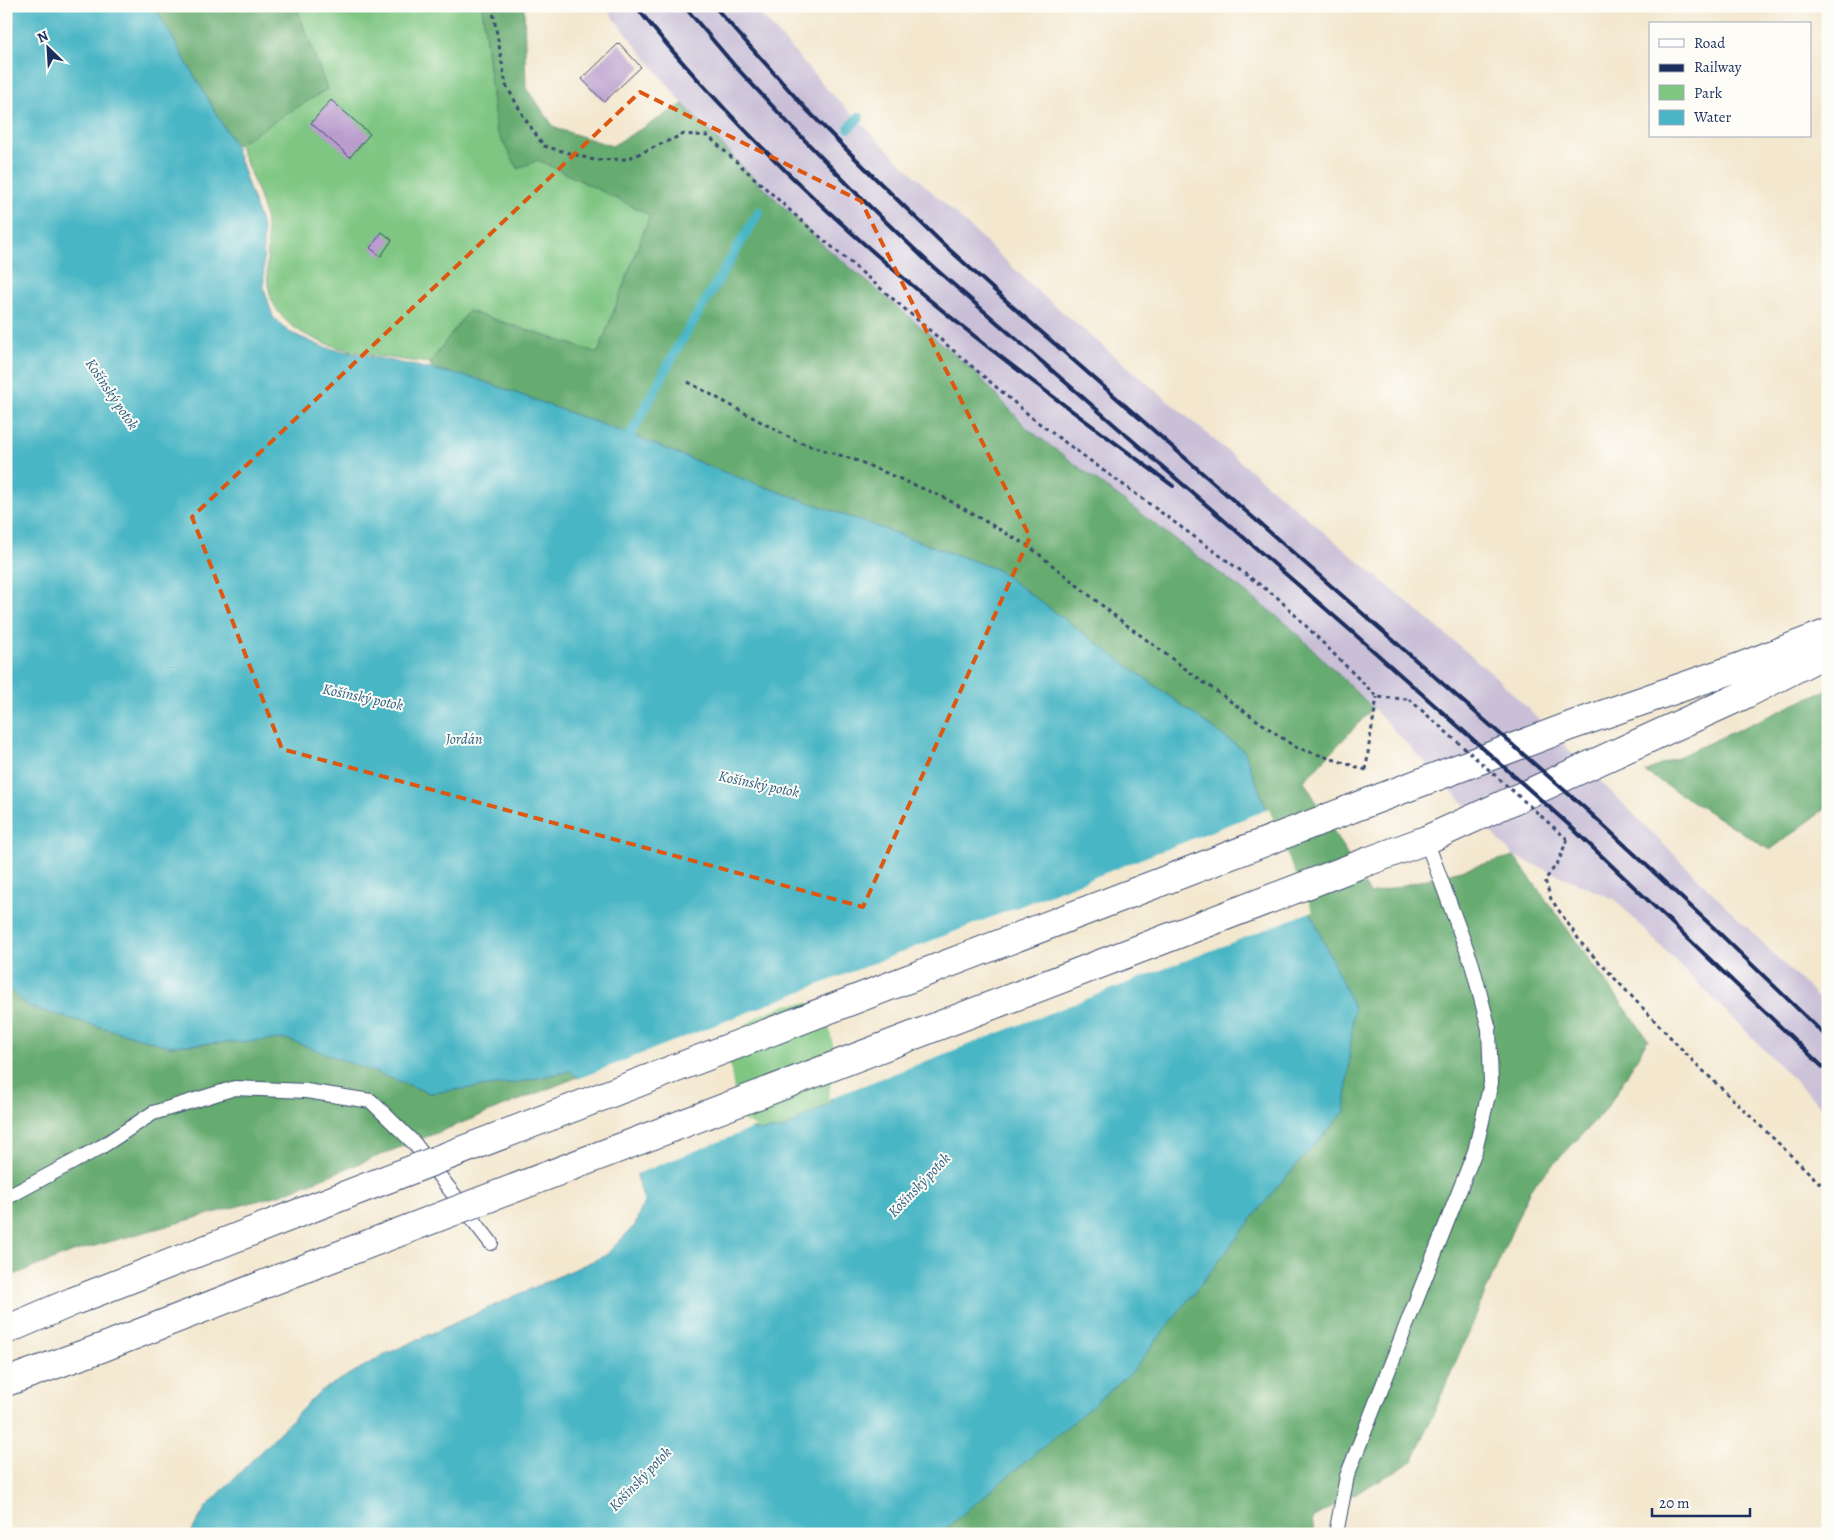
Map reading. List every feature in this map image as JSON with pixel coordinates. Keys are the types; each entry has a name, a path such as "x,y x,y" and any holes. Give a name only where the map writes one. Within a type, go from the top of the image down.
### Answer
{"main road":[{"path":"6,1330 74,1301 291,1216 1348,810 1570,726 1736,668 1828,633"},
{"path":"6,1382 104,1347 311,1266 1426,840 1746,694 1828,652"},
{"path":"6,1322 74,1301"},
{"path":"6,1396 104,1347"}],"lane":[{"path":"1336,1534 1347,1476 1475,1150 1491,1083 1489,1029 1472,964 1426,840"},
{"path":"6,1198 101,1147 153,1113 235,1088 306,1091 371,1101 414,1143 491,1242"}],"path":[{"path":"492,6 506,85 544,146 594,160 628,159 684,134 708,136 804,223 1036,421 1278,598 1377,697 1409,699 1567,839 1559,861 1545,880 1551,899 1582,944 1693,1061 1828,1191"},
{"path":"688,382 796,441 858,461 945,498 1030,547 1120,620 1199,680 1295,747 1366,770"},
{"path":"1366,779 1368,745 1377,697"}],"highlighted area":[{"path":"640,92 861,201 1030,537 863,907 282,749 192,517"}],"shaded area":[{"path":"604,6 753,6 827,89 896,158 1041,294 1495,676 1828,1008 1828,1114 1614,899 1514,856 1373,708 1286,623 1027,428 974,371 822,244 747,171 683,104"}],"green space":[{"path":"154,6 296,6 327,89 235,146"},
{"path":"296,6 482,6 496,129 518,168 538,159 650,215 598,353 468,311 430,363 410,361 362,353 315,339 295,328 279,313 268,285 267,231 264,212 238,143 327,89"},
{"path":"482,6 524,6 526,88 555,128 612,146 683,104 747,171 822,244 974,371 1027,428 1286,623 1373,708 1304,781 1370,894 1514,856 1648,1039 1608,1107 1530,1189 1413,1461 1312,1518 1314,1534 939,1534 1277,1187 1345,1111 1283,852 1244,751 996,569 726,473 631,435 474,378 432,369 430,363 468,311 598,353 650,215 538,160 518,169 496,130"},
{"path":"1828,689 1828,807 1770,850 1645,772"},
{"path":"6,986 29,1007 169,1046 287,1038 430,1093 514,1083 570,1071 578,1077 282,1194 73,1252 6,1278"},
{"path":"810,1000 832,1025 836,1071 830,1104 783,1129 758,1131 742,1123 729,1079 730,1035 757,1013 790,1001"}],"water":[{"name":"Jordán","path":"6,6 154,6 235,146 263,229 264,288 273,317 289,332 323,347 474,378 631,435 726,473 996,569 1244,751 1283,852 1354,1008 1345,1111 1277,1187 1131,1373 939,1534 190,1534 206,1507 320,1391 386,1354 606,1255 635,1225 644,1201 637,1178 629,1117 570,1071 514,1083 430,1093 287,1039 169,1046 29,1007 6,986","holes":["810,1000 832,1025 836,1071 830,1103 783,1129 758,1131 742,1123 727,1061 730,1035 757,1013 790,1001"]}],"pier":[{"path":"1269,809 1285,851 1313,911 828,1099 834,1071 835,1054 829,1026 819,1007 809,1003 790,1004 771,1010 759,1015 732,1036 729,1061 735,1095 744,1121 756,1127 634,1175 627,1118 577,1079"}],"building":[{"path":"619,43 641,67 604,102 582,79"},
{"path":"331,100 370,134 350,157 311,123"},
{"path":"382,232 392,240 381,256 370,248"}],"waterway":[{"path":"849,128 859,117"},
{"path":"625,445 679,345 759,212"}],"railway":[{"path":"636,6 679,59 756,142 854,235 922,294 992,350 1173,486"},
{"path":"684,6 734,65 791,126 860,197 931,265 1350,630 1568,824 1828,1072"},
{"path":"714,6 806,109 941,242 1588,811 1714,928 1828,1038"}],"water label":[{"name":"Košínský potok","path":"112,394"},
{"name":"Košínský potok","path":"363,697"},
{"name":"Košínský potok","path":"759,784"},
{"name":"Košínský potok","path":"919,1185"},
{"name":"Košínský potok","path":"640,1479"}]}
